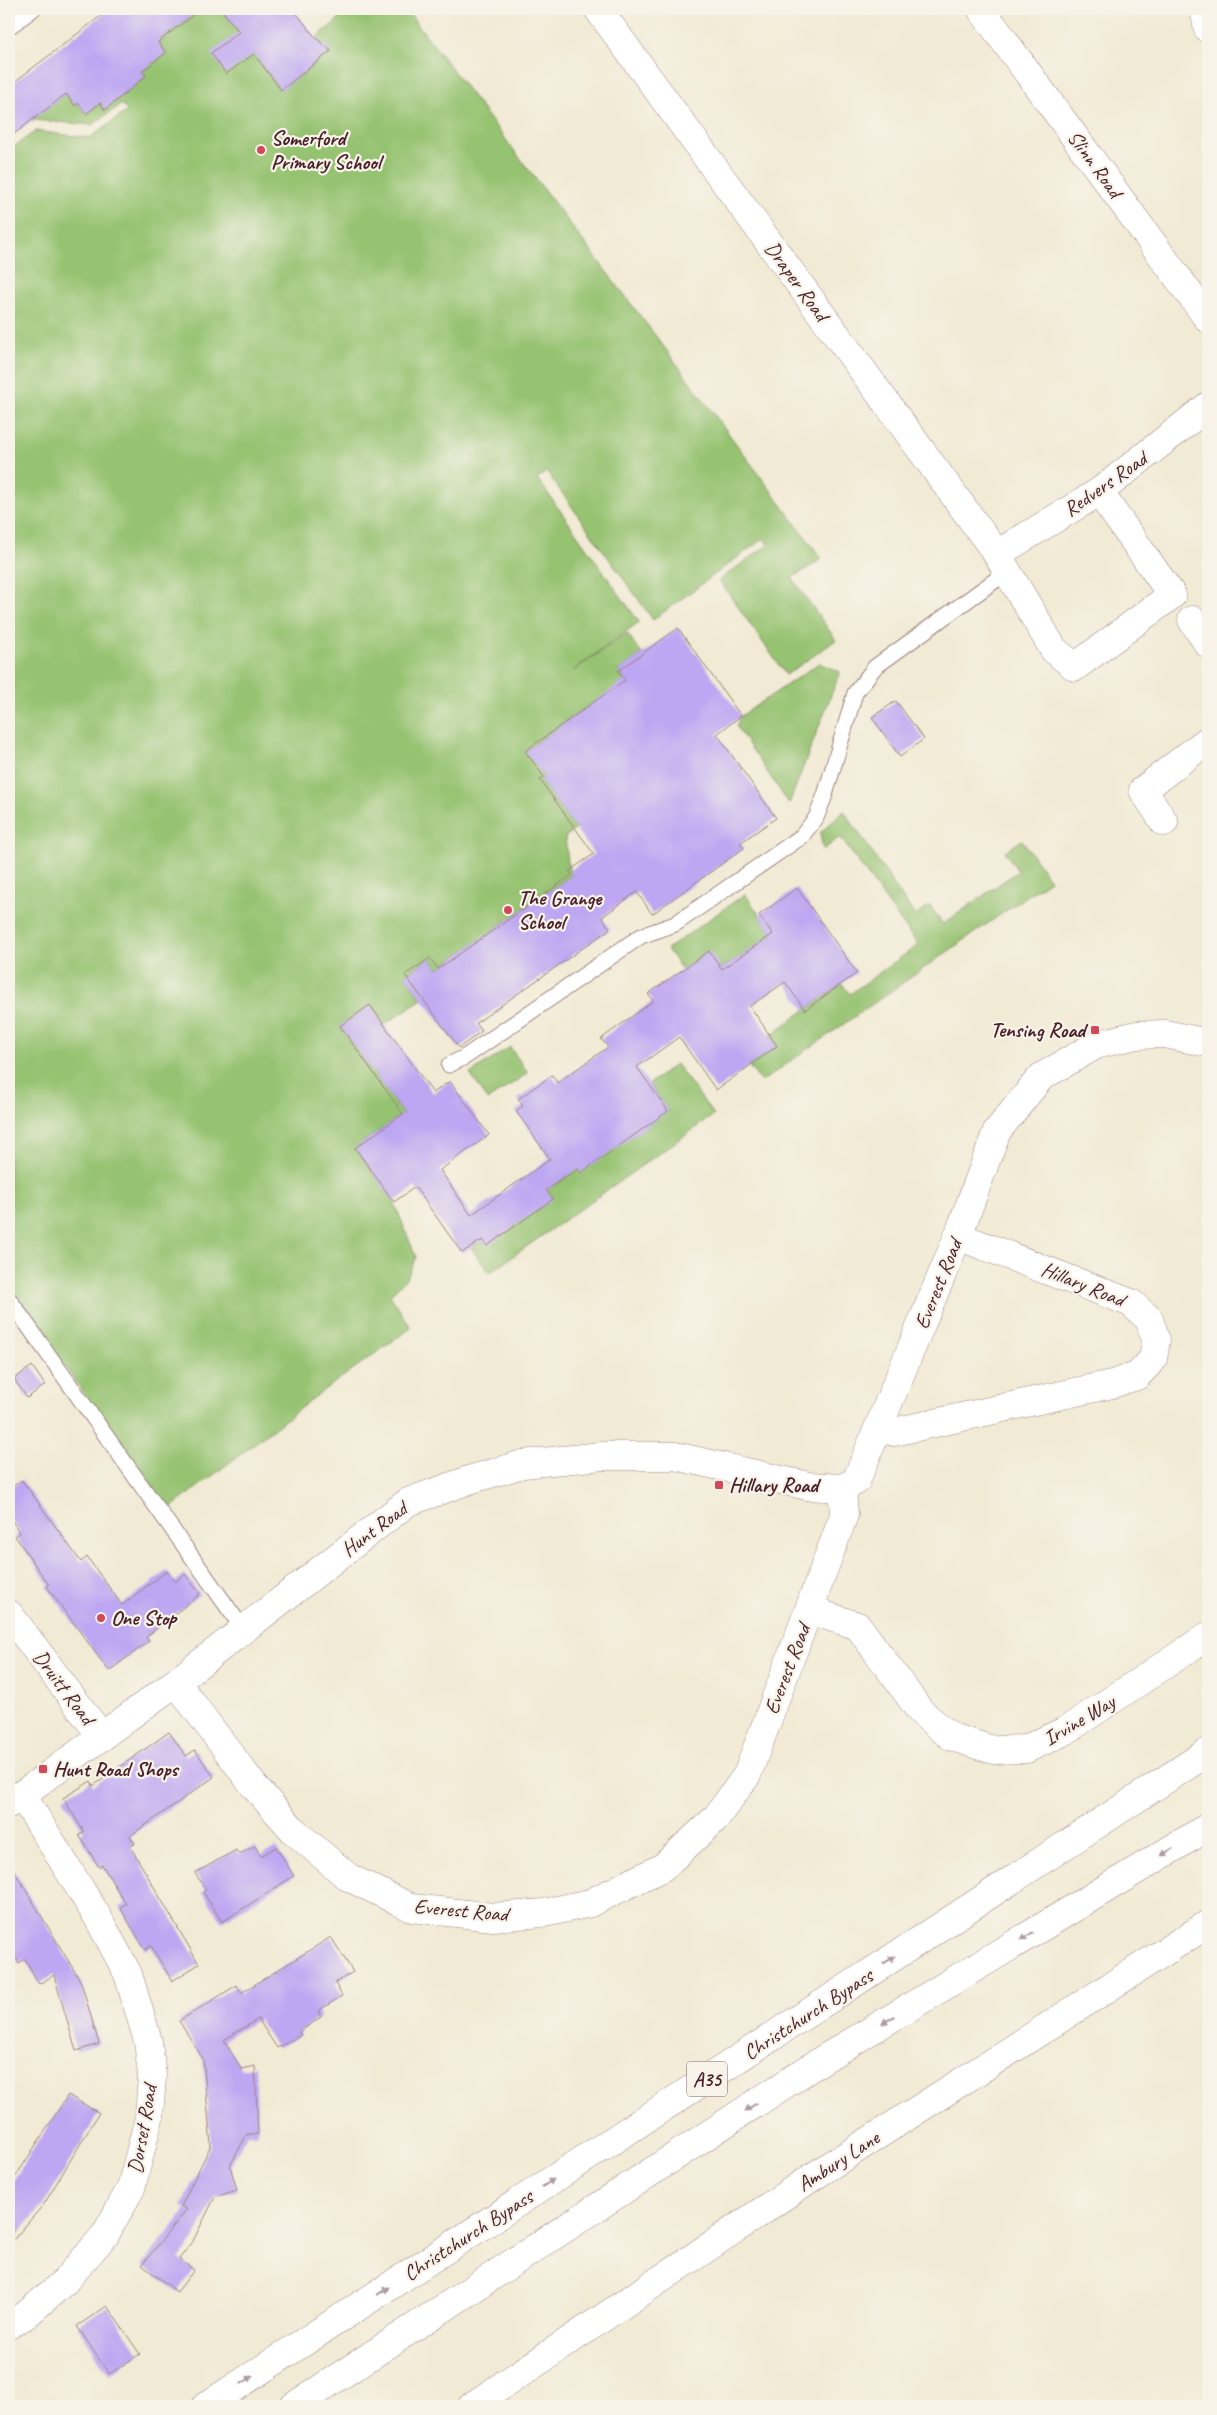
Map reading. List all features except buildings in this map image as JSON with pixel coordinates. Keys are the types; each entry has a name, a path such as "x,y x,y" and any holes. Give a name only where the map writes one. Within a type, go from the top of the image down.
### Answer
{"street":[{"name":"Draper Road","path":"598,9 1002,562 1054,650 1074,667 1172,594 1099,492"},
{"name":"Slinn Road","path":"981,9 1208,319"},
{"path":"1204,9 1208,29"},
{"name":"Redvers Road","path":"1002,562 1099,492 1208,406"},
{"path":"1192,620 1208,644"},
{"path":"1164,822 1143,790 1208,740"},
{"name":"Everest Road","path":"176,1682 254,1786 294,1831 348,1877 412,1908 493,1917 544,1913 590,1902 663,1867 715,1819 747,1775 812,1606 844,1515 842,1488 856,1481 880,1427 958,1236 997,1131 1041,1077 1096,1045 1136,1035 1165,1034 1208,1043"},
{"name":"Hillary Road","path":"880,1427 894,1432 1112,1384 1137,1376 1153,1359 1156,1340 1149,1319 1131,1303 958,1236"},
{"name":"Hunt Road","path":"15,1800 176,1682 408,1502 469,1480 523,1464 602,1456 675,1456 808,1486 842,1488"},
{"name":"Irvine Way","path":"812,1606 824,1615 858,1626 921,1712 940,1728 952,1737 994,1750 1026,1749 1065,1731 1208,1636"},
{"name":"Druitt Road","path":"9,1614 102,1736"},
{"name":"Christchurch Bypass","path":"206,2406 1208,1752"},
{"name":"Dorset Road","path":"9,2325 26,2315 66,2281 105,2235 131,2188 149,2118 152,2076 148,2041 128,1974 97,1916 15,1800"},
{"name":"A35","path":"294,2406 822,2060 1208,1827"},
{"name":"Ambury Lane","path":"472,2406 812,2178 1208,1924"}],"lane":[{"path":"11,20 33,9"},
{"path":"449,1065 465,1057 641,936 675,924 801,836 816,818 822,803 838,757 855,694 875,667 1002,562"},
{"path":"9,1299 243,1629"}],"green space":[{"name":"The Grange School","path":"201,9 221,9 252,49 282,51 262,66 281,90 331,51 316,38 351,9 406,9 664,347 822,559 792,578 836,640 786,675 719,580 768,545 764,538 653,620 547,472 537,478 639,622 573,671 627,633 642,654 618,671 653,719 639,756 598,699 526,750 544,777 540,780 576,829 565,837 569,871 572,875 438,969 430,958 405,975 422,999 384,1025 340,1026 403,1114 355,1148 394,1202 416,1257 407,1278 390,1295 411,1328 324,1390 168,1510 9,1290 9,150 36,131 90,138 127,111 122,104 92,125 32,120 66,94 75,106 78,103 86,114 100,103 105,110 146,76 142,71 166,53 158,42"},
{"path":"819,663 840,672 789,804 736,726 741,716"},
{"path":"844,811 915,916 930,906 943,924 1018,871 1005,852 1022,840 1050,880 761,1082 749,1066 777,1046 770,1035 842,984 850,994 918,945 840,837 823,850 820,833"},
{"path":"745,894 773,934 722,969 708,951 682,970 667,949"},
{"path":"510,1047 528,1073 488,1100 470,1074"},
{"path":"676,1064 714,1115 489,1273 471,1248 578,1168 668,1111 649,1084"}],"place":[{"name":"Somerford Primary School","path":"261,150"},
{"name":"The Grange School","path":"508,910"},
{"name":"Tensing Road","path":"1095,1030"},
{"name":"Hillary Road","path":"719,1485"},
{"name":"One Stop","path":"101,1618"},
{"name":"Hunt Road Shops","path":"43,1769"}]}
